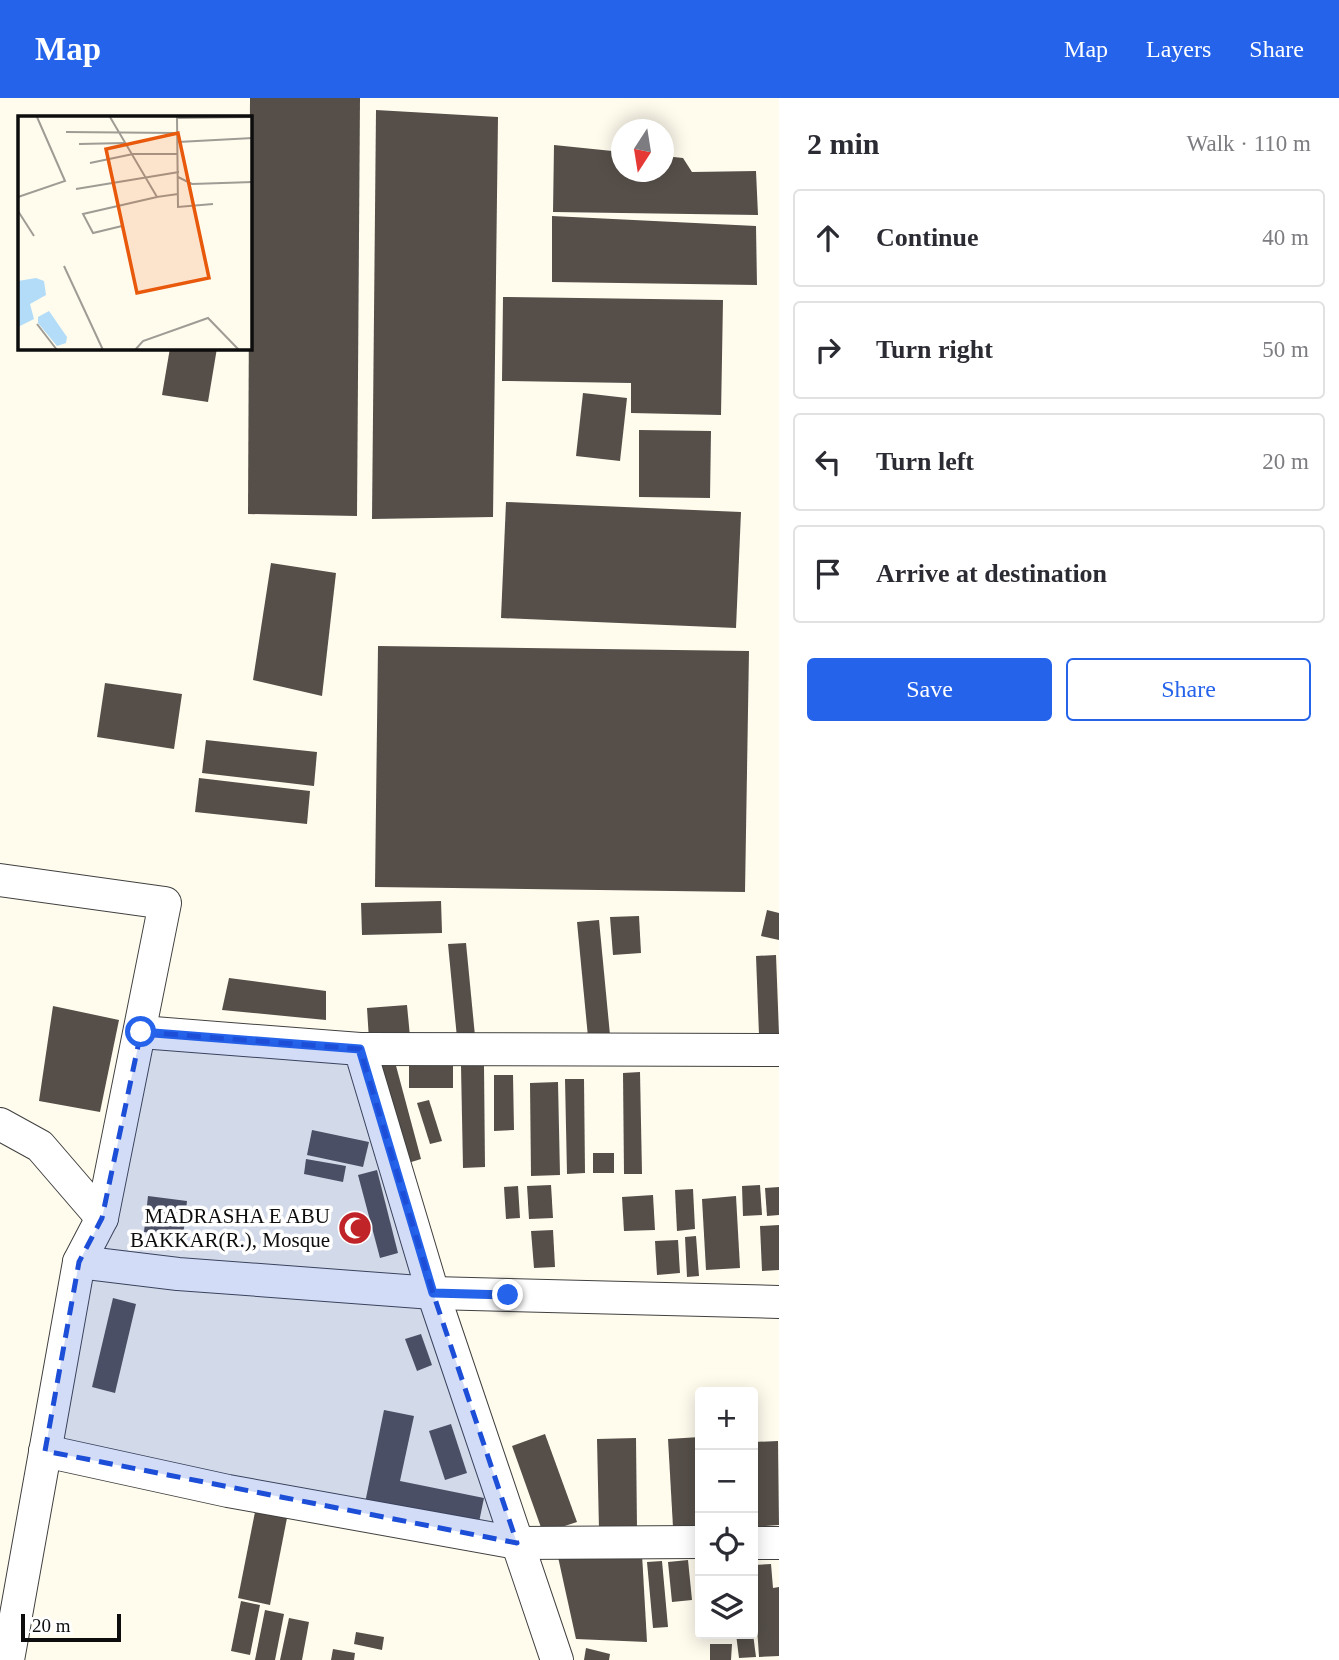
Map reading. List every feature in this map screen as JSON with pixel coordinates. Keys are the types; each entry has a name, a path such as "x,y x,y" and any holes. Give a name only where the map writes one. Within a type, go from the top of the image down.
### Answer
{"street":[{"path":"0,880 165,903 102,1218 79,1262 45,1451 11,1572 8,1660"},
{"path":"141,1032 360,1049 779,1050"},
{"path":"360,1049 433,1293 557,1660"},
{"path":"0,1124 40,1146 102,1218"},
{"path":"79,1262 178,1274 433,1293 779,1302"},
{"path":"45,1451 228,1491 517,1543 695,1542"},
{"path":"758,1543 779,1543"}],"highlighted area":[{"path":"141,1032 360,1049 433,1293 517,1543 45,1451 79,1262 102,1218"}],"building":[{"path":"250,98 360,98 357,516 248,514 249,350 252,350"},
{"path":"376,110 498,117 493,517 372,519"},
{"path":"554,145 611,151 611,182 674,182 674,157 683,158 692,172 756,171 758,215 553,212"},
{"path":"552,216 756,226 757,285 552,282"},
{"path":"503,297 723,300 721,415 631,413 631,383 502,381"},
{"path":"170,350 217,350 208,402 162,395"},
{"path":"583,393 627,398 620,461 576,456"},
{"path":"639,430 711,431 710,498 639,497"},
{"path":"506,502 741,512 736,628 501,618"},
{"path":"271,563 336,573 322,696 253,680"},
{"path":"378,646 749,651 745,892 375,887"},
{"path":"105,683 182,694 174,749 97,737"},
{"path":"206,740 317,752 314,786 202,773"},
{"path":"199,778 310,791 307,824 195,812"},
{"path":"441,901 442,933 362,935 361,903"},
{"path":"767,910 779,913 779,940 761,936"},
{"path":"639,916 641,953 613,955 610,917"},
{"path":"599,920 610,1035 588,1037 577,922"},
{"path":"466,943 475,1036 457,1038 448,944"},
{"path":"776,955 779,1034 759,1035 756,956"},
{"path":"229,978 326,991 326,1020 222,1010"},
{"path":"407,1005 410,1037 369,1040 367,1008"},
{"path":"53,1006 119,1020 100,1112 39,1101"},
{"path":"395,1062 421,1159 405,1164 378,1066"},
{"path":"409,1066 453,1066 453,1088 409,1088"},
{"path":"461,1066 484,1066 485,1167 463,1168"},
{"path":"640,1072 642,1174 624,1174 623,1073"},
{"path":"494,1075 513,1075 514,1130 494,1131"},
{"path":"565,1079 584,1079 585,1173 567,1174"},
{"path":"558,1082 560,1175 531,1176 530,1083"},
{"path":"429,1100 442,1141 430,1144 417,1103"},
{"path":"312,1130 369,1142 363,1167 307,1155"},
{"path":"593,1153 614,1153 614,1173 593,1173"},
{"path":"306,1159 346,1166 343,1182 304,1174"},
{"path":"377,1170 398,1253 380,1258 358,1175"},
{"path":"551,1185 553,1218 529,1219 527,1186"},
{"path":"760,1185 762,1215 743,1216 742,1186"},
{"path":"518,1186 520,1218 506,1219 504,1187"},
{"path":"779,1187 779,1215 767,1216 765,1188"},
{"path":"693,1189 695,1229 677,1231 675,1190"},
{"path":"653,1195 655,1230 624,1231 622,1197"},
{"path":"148,1196 187,1201 183,1237 144,1232"},
{"path":"736,1196 740,1268 706,1270 702,1199"},
{"path":"779,1225 779,1270 762,1271 760,1226"},
{"path":"553,1230 555,1267 534,1268 531,1231"},
{"path":"696,1236 699,1276 687,1277 685,1237"},
{"path":"678,1240 680,1273 657,1275 655,1241"},
{"path":"113,1298 136,1304 115,1393 92,1387"},
{"path":"421,1334 432,1365 417,1371 405,1339"},
{"path":"384,1410 414,1416 400,1481 484,1498 478,1527 365,1503"},
{"path":"451,1424 467,1473 445,1480 429,1431"},
{"path":"545,1434 577,1522 543,1533 512,1446"},
{"path":"695,1437 695,1526 673,1527 668,1439"},
{"path":"636,1438 637,1528 599,1529 597,1439"},
{"path":"778,1441 779,1525 758,1527 758,1442"},
{"path":"255,1512 287,1518 270,1605 238,1598"},
{"path":"642,1554 647,1642 576,1639 558,1557"},
{"path":"688,1560 692,1600 672,1602 668,1562"},
{"path":"662,1561 668,1627 653,1628 647,1562"},
{"path":"771,1564 773,1588 779,1587 779,1656 759,1657 758,1565"},
{"path":"241,1601 260,1605 250,1655 231,1651"},
{"path":"265,1610 284,1614 275,1660 255,1660"},
{"path":"289,1618 309,1622 302,1660 280,1660"},
{"path":"356,1632 384,1637 382,1650 354,1644"},
{"path":"737,1639 754,1639 756,1657 739,1658"},
{"path":"710,1644 732,1644 731,1660 710,1660"},
{"path":"586,1648 610,1654 609,1660 584,1660"},
{"path":"333,1649 355,1653 354,1660 331,1660"}],"place":[{"name":"MADRASHA E ABU BAKKAR(R.), Mosque","path":"355,1228"}],"route":[{"path":"141,1032 360,1049 433,1293 508,1295"}]}
